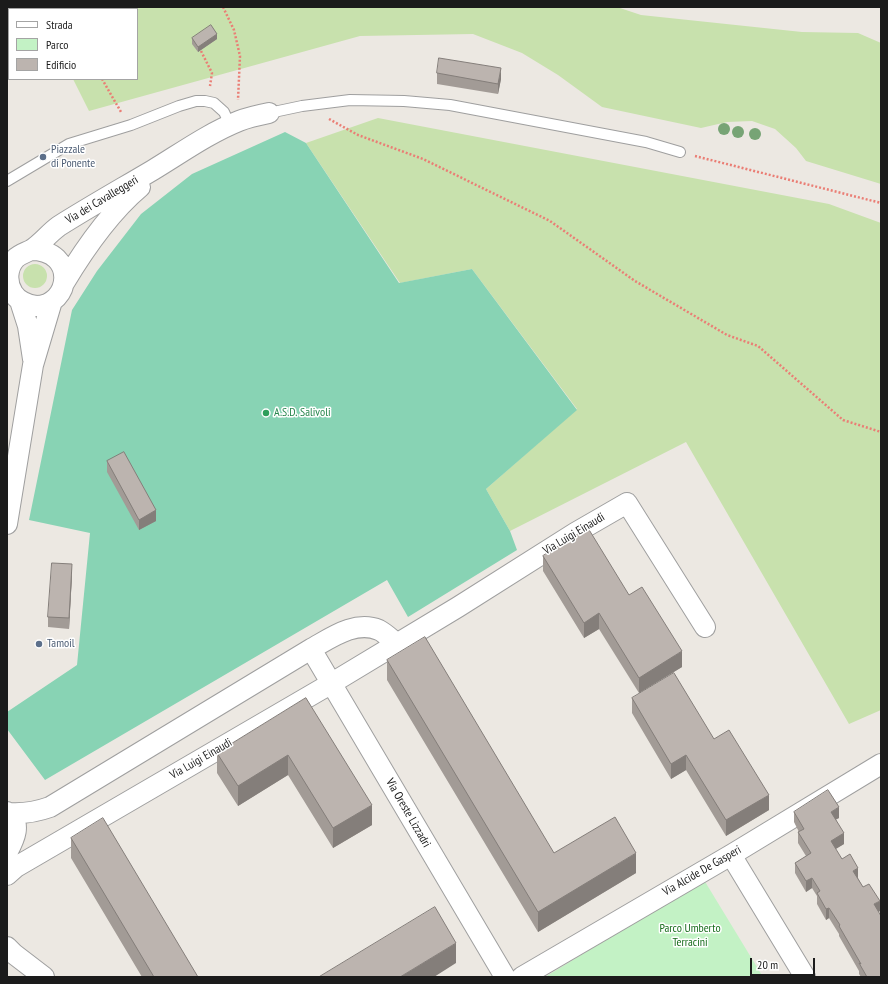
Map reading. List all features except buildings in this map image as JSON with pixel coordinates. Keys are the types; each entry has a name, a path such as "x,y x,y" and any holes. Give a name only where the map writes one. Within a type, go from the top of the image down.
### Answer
{"street":[{"name":"Via dei Cavalleggeri","path":"33,365 28,326 9,285 8,276 10,267 18,257 57,227 212,134 235,123 269,113"},
{"name":"Via dei Cavalleggeri","path":"7,524 33,365 52,301 62,290 64,283 74,265 103,226 129,196 177,156"},
{"path":"18,257 40,250 48,252 56,258 61,265 64,274 64,283"},
{"path":"13,296 28,304 36,306 52,301"},
{"name":"Via Luigi Einaudi","path":"7,875 16,867 332,683 458,607 575,533 627,503 705,627"},
{"path":"8,812 24,814 50,807 311,649 349,629 365,628 379,630 396,643"},
{"name":"Via Oreste Lizzadri","path":"311,649 505,977"},
{"name":"Via Alcide De Gasperi","path":"522,977 731,855 881,764"},
{"path":"7,853 15,838 16,830 16,824 8,812"},
{"path":"731,855 805,977"},
{"path":"7,947 44,977"}],"lane":[{"path":"269,113 302,106 350,100 404,101 450,105 646,142 680,152"},
{"path":"7,182 69,144 131,125 196,101 205,101 214,104 235,123"}],"path":[{"path":"223,7 234,30 240,56 238,102 235,123"},
{"path":"201,51 212,73 210,91 211,103"},
{"path":"103,80 131,125"},
{"path":"302,106 358,134 422,159 550,221 635,281 726,335 758,346 843,420 881,432"},
{"path":"680,152 881,203"}],"green space":[{"path":"617,7 641,15 802,32 858,33 881,43 881,184 806,161 796,148 775,129 752,121 727,122 701,128 602,107 558,75 522,53 473,34 360,36 89,111 74,80 138,80 138,8 40,8"},
{"path":"378,118 829,204 881,223 881,710 849,724 686,442 510,531 486,489 577,409 472,269 400,283 306,143"},
{"path":"285,132 306,143 399,283 472,269 577,410 486,489 510,531 517,550 408,617 387,580 45,780 7,729 7,712 77,665 90,533 29,520 72,310 97,271 141,214 192,174"},
{"path":"35,264 40,265 46,271 46,281 40,287 35,288 30,287 24,281 23,276 24,271 30,265"},
{"name":"Parco Umberto Terracini","path":"704,880 763,977 545,977"}],"place":[{"name":"Piazzale di Ponente","path":"43,157"},
{"name":"A.S.D. Salivoli","path":"266,413"},
{"name":"Tamoil","path":"39,644"}]}
